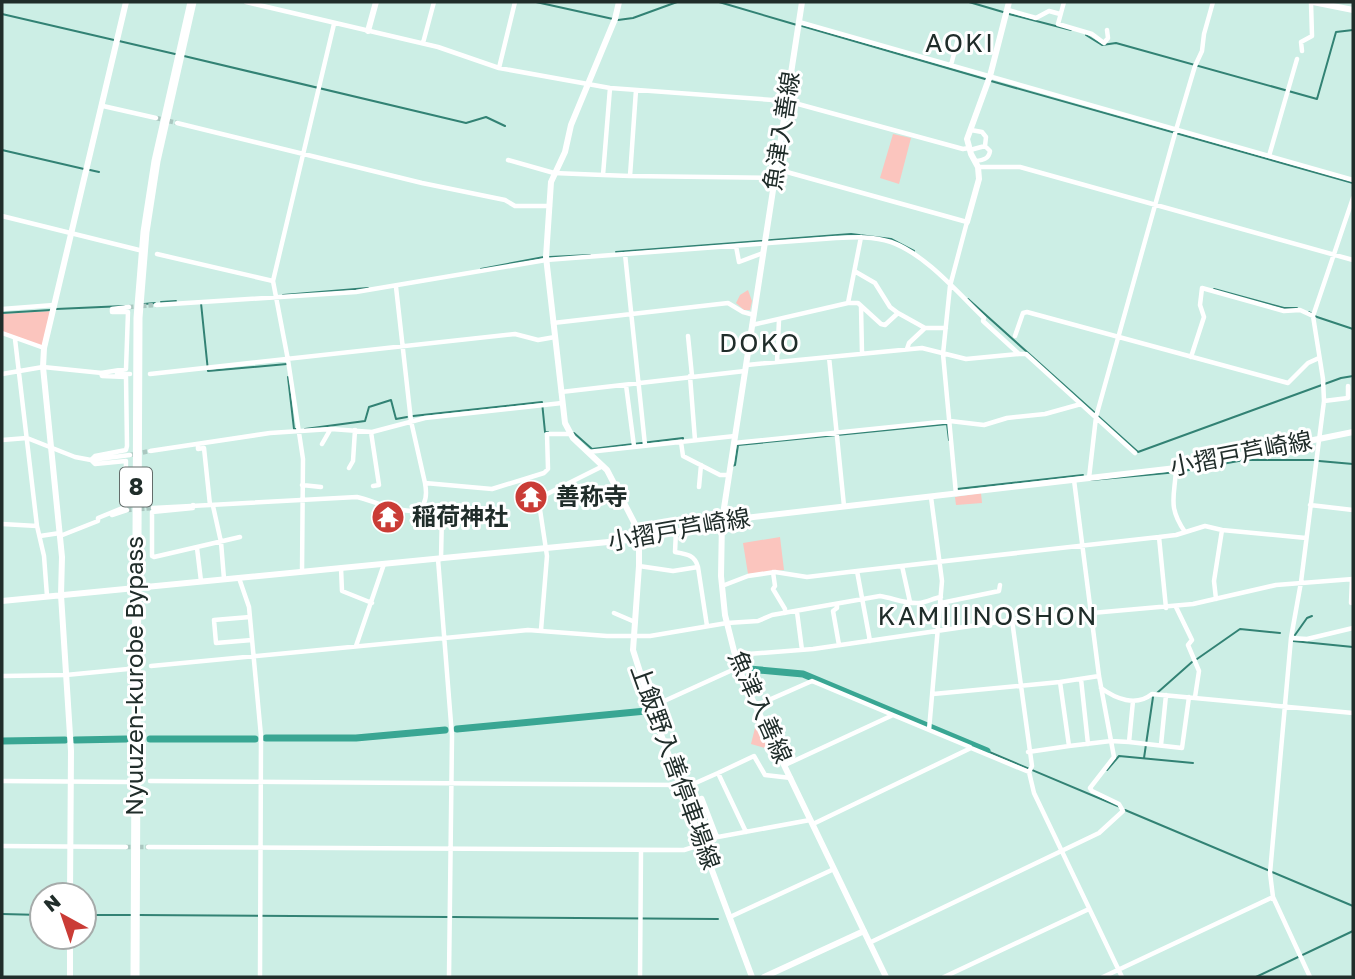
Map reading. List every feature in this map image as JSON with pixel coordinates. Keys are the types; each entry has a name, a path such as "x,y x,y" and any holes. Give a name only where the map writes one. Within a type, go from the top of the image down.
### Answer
{"highway":[{"name":"Nyuuzen-kurobe Bypass","path":"135,977 138,318 145,232 156,162 192,2"}],"main road":[{"path":"71,881 71,782 60,534 43,367 44,348 126,2"},
{"path":"368,31 376,2"},
{"path":"570,434 562,403 546,260 551,182 565,152 568,134 615,19 619,2"},
{"name":"魚津入善線","path":"802,2 722,522 722,586 727,623 738,667 886,977"},
{"path":"967,222 979,179 977,164 967,139 990,76 1009,2"},
{"path":"1316,2 1353,10"},
{"name":"小摺戸芦崎線","path":"2,601 639,539 722,522 1176,468 1353,432"},
{"name":"上飯野入善停車場線","path":"570,434 603,466 632,515 639,539 633,650 651,707 752,977"},
{"path":"764,977 864,931"},
{"path":"70,951 70,977"}],"street":[{"path":"246,2 423,43 499,68 610,88 787,101 963,149 985,146"},
{"path":"423,43 434,2"},
{"path":"499,68 514,2"},
{"path":"1064,2 1058,24 1092,34 1104,43 1108,38 1107,30"},
{"path":"1089,478 1096,417 1176,130 1202,51 1203,34 1213,2"},
{"path":"1302,51 1301,42 1312,36 1316,2"},
{"path":"1008,10 1036,18 1049,11 1060,14"},
{"path":"799,22 1353,180"},
{"path":"302,572 303,459 273,281 334,24"},
{"path":"951,65 959,35"},
{"path":"1269,156 1297,59"},
{"path":"603,175 610,88"},
{"path":"630,176 636,90"},
{"path":"103,106 156,118"},
{"path":"177,123 422,183 505,200 515,206 550,206"},
{"path":"971,130 985,135 985,146 990,151 988,156 977,164"},
{"path":"508,160 554,173 775,178"},
{"path":"977,164 1020,167 1353,260"},
{"path":"776,169 967,222 950,286 943,354 957,494"},
{"path":"1310,977 1273,897 1270,873 1291,638 1301,582 1324,401 1313,316 1353,198"},
{"path":"2,216 139,250"},
{"path":"848,303 861,237"},
{"path":"156,305 396,287 546,260 861,237 903,247 950,286 1019,354"},
{"path":"736,246 739,262 763,253"},
{"path":"157,254 273,281"},
{"path":"625,254 645,445"},
{"path":"856,272 875,283 890,307 898,313 925,328 946,328"},
{"path":"396,287 411,421 425,483 424,505"},
{"path":"1191,357 1204,317 1200,305 1202,288 1284,311 1300,310 1313,316"},
{"path":"554,323 729,303 754,315"},
{"path":"752,325 848,303 861,305 885,325 898,313"},
{"path":"2,309 54,305"},
{"path":"861,305 862,353"},
{"path":"102,373 126,369 128,312 112,312 112,309 129,307"},
{"path":"1015,336 1023,313 1027,312 1288,383 1308,363 1319,358"},
{"path":"777,362 779,320"},
{"path":"907,349 909,343 925,328"},
{"path":"2,333 44,348"},
{"path":"150,374 515,334 538,340 555,337"},
{"path":"688,336 695,440"},
{"path":"15,339 47,596"},
{"path":"561,392 639,384 777,362 907,349 922,348 966,359 1019,354 1026,355 1135,453"},
{"path":"829,357 844,506"},
{"path":"2,374 43,367 130,374"},
{"path":"91,460 95,456 126,450 127,446 125,377 102,376 102,373"},
{"path":"626,385 634,446"},
{"path":"1324,401 1349,398 1348,386"},
{"path":"150,452 270,433 331,429 371,432 411,421 562,403"},
{"path":"589,452 695,440 837,433 950,421 984,425 1007,418 1045,414 1081,404"},
{"path":"323,444 331,429"},
{"path":"349,468 353,461 355,430"},
{"path":"371,432 379,485 373,486"},
{"path":"425,483 492,489 544,473 548,469 547,434 570,434"},
{"path":"2,440 27,438 51,449 91,460 130,455"},
{"path":"681,442 683,456 719,475 729,475"},
{"path":"198,444 198,449 204,448 212,506 221,542 224,579"},
{"path":"91,460 95,464 126,461 125,507 98,518 98,521"},
{"path":"699,487 701,465"},
{"path":"541,630 546,549 539,514 541,498 603,466"},
{"path":"1176,468 1172,502 1176,519 1185,532"},
{"path":"869,943 1099,833 1123,811 1119,804 1090,788 1114,757 1090,614 1074,480"},
{"path":"302,485 321,487"},
{"path":"153,509 357,497 402,512 424,505 442,512 439,559 452,736 449,977"},
{"path":"929,730 941,600 940,561 931,497"},
{"path":"193,505 193,508 152,512 154,558 240,537"},
{"path":"1310,505 1353,510"},
{"path":"40,536 60,534 127,510"},
{"path":"2,524 37,526"},
{"path":"722,586 742,578 773,572 786,572 807,578 1159,537 1205,526 1306,538"},
{"path":"1216,599 1214,580 1222,530"},
{"path":"676,531 675,552 688,553 698,567 706,626"},
{"path":"1159,537 1166,608"},
{"path":"197,548 201,581"},
{"path":"356,646 384,564"},
{"path":"639,566 673,572 698,567"},
{"path":"902,566 910,602"},
{"path":"341,568 342,591 372,603"},
{"path":"773,572 773,589 785,613"},
{"path":"857,572 870,641"},
{"path":"239,578 249,607 261,736 260,977"},
{"path":"734,655 802,650 1013,620 1176,607 1301,582 1352,579 1351,603"},
{"path":"151,666 541,630 650,636 727,623 758,621 772,615 880,596 922,603 931,598 941,600 999,592 1000,585"},
{"path":"837,604 833,611 839,645"},
{"path":"1028,752 1111,741 1184,747 1199,671 1188,645 1192,640 1176,607"},
{"path":"797,611 802,650"},
{"path":"614,613 635,622"},
{"path":"250,617 214,620 216,643 252,640"},
{"path":"1013,620 1028,752 1032,766 1029,772 1034,793 1122,977"},
{"path":"1291,638 1307,639 1353,628"},
{"path":"651,707 738,667"},
{"path":"2,676 66,675 128,669"},
{"path":"933,694 1099,676"},
{"path":"1081,679 1088,744"},
{"path":"755,706 812,681 1029,772"},
{"path":"1060,682 1069,746"},
{"path":"1101,687 1114,697 1133,701 1145,700 1152,694 1353,713"},
{"path":"1161,745 1166,695"},
{"path":"1129,742 1133,701"},
{"path":"785,765 893,715"},
{"path":"148,846 684,850 717,837 812,822 971,748"},
{"path":"150,781 681,787 754,756 765,775 791,778"},
{"path":"718,773 746,832"},
{"path":"2,781 127,782"},
{"path":"687,803 702,798 717,837"},
{"path":"2,846 126,847"},
{"path":"640,977 641,850"},
{"path":"730,917 835,869"},
{"path":"1103,977 1273,897"},
{"path":"944,977 1089,909"}],"shaded area":[{"path":"893,134 911,138 899,184 880,178"},
{"path":"748,290 752,301 750,310 744,310 736,303 740,295"},
{"path":"51,311 43,346 2,332 2,314"},
{"path":"981,493 982,503 956,505 955,497"},
{"path":"780,537 784,570 748,574 743,543"},
{"path":"757,720 772,750 751,744"}],"waterway":[{"path":"536,2 613,19"},
{"path":"618,20 633,18 677,2"},
{"path":"719,2 797,25"},
{"path":"969,2 1003,12"},
{"path":"2,14 114,40"},
{"path":"1009,14 1071,30"},
{"path":"802,26 985,79"},
{"path":"1086,35 1102,45 1116,43 1317,99 1336,32 1353,30"},
{"path":"119,41 175,54"},
{"path":"184,56 466,123 486,117 505,126"},
{"path":"991,81 1353,183"},
{"path":"2,150 84,169"},
{"path":"90,170 99,172"},
{"path":"616,252 851,234 891,239 914,251"},
{"path":"550,257 590,255"},
{"path":"481,269 544,257"},
{"path":"283,295 368,288"},
{"path":"1214,289 1284,308 1297,308"},
{"path":"968,299 1094,412"},
{"path":"161,302 176,301"},
{"path":"144,304 155,303"},
{"path":"201,303 208,371 287,364"},
{"path":"56,309 124,306"},
{"path":"2,313 51,310"},
{"path":"1309,312 1353,329"},
{"path":"1098,416 1138,452 1341,378 1353,376"},
{"path":"288,377 296,429"},
{"path":"305,429 365,421 369,407 391,400 396,419 407,417"},
{"path":"413,416 542,402 545,432 548,432"},
{"path":"732,466 735,465 738,445 947,424 949,440"},
{"path":"574,433 592,449 683,440"},
{"path":"1091,480 1178,472 1244,460 1314,460"},
{"path":"1319,461 1353,464"},
{"path":"957,489 1083,475"},
{"path":"1295,635 1307,618 1312,616"},
{"path":"1197,659 1240,629 1280,633"},
{"path":"1293,641 1353,647"},
{"path":"1157,693 1192,662"},
{"path":"749,669 803,674 987,751"},
{"path":"1144,758 1153,697"},
{"path":"457,729 646,711"},
{"path":"266,738 356,738 445,730"},
{"path":"75,740 126,739"},
{"path":"150,739 255,739"},
{"path":"2,741 65,740"},
{"path":"987,751 1120,807"},
{"path":"1107,770 1119,756 1193,763"},
{"path":"1125,810 1353,906"},
{"path":"2,914 28,915"},
{"path":"98,915 132,915"},
{"path":"138,915 447,917"},
{"path":"453,917 718,919"},
{"path":"1256,977 1353,931"}],"tunnel":[{"path":"156,118 177,123"},
{"path":"129,307 156,305"},
{"path":"130,455 150,451"},
{"path":"127,510 153,508"},
{"path":"126,847 148,847"}],"place":[{"name":"善称寺","path":"531,497"},
{"name":"稲荷神社","path":"388,517"}],"district":[{"name":"AOKI","path":"960,43"},
{"name":"DOKO","path":"760,343"},
{"name":"KAMIIINOSHON","path":"988,616"}]}
